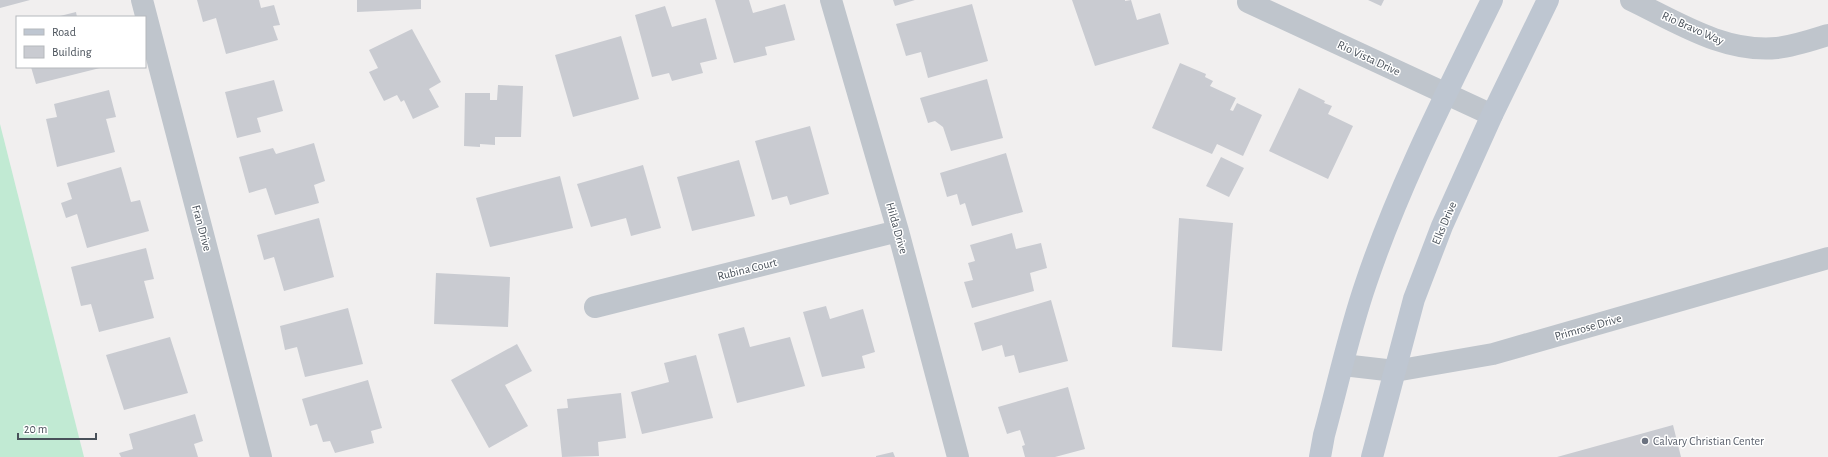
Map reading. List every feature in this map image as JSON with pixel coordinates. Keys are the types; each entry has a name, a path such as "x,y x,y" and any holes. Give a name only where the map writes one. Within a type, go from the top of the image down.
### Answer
{"main road":[{"path":"1320,457 1366,283 1395,207 1446,94 1492,0"},
{"name":"Elks Drive","path":"1372,457 1414,299 1439,234 1492,116 1548,0"}],"street":[{"name":"Fran Drive","path":"142,0 261,457"},
{"name":"Hilda Drive","path":"832,0 898,231 958,457"},
{"name":"Rio Vista Drive","path":"1248,0 1248,2 1492,116"},
{"name":"Rio Bravo Way","path":"1631,0 1708,37 1736,46 1765,49 1779,48 1828,35"},
{"name":"Rubina Court","path":"595,307 898,231"},
{"name":"Primrose Drive","path":"1343,366 1395,371 1493,354 1828,258"}],"green space":[{"path":"0,124 84,457 0,457"}],"building":[{"path":"0,0 30,0 0,8"},
{"path":"197,0 259,0 261,8 274,5 280,25 273,26 278,40 226,54 216,18 203,22"},
{"path":"357,0 421,0 421,9 357,12"},
{"path":"715,0 749,0 753,13 785,4 795,40 765,47 767,55 734,63"},
{"path":"893,0 915,0 895,6"},
{"path":"1072,0 1131,0 1137,20 1160,13 1169,44 1095,66"},
{"path":"1368,0 1384,0 1381,6"},
{"path":"972,4 988,61 928,78 921,52 906,56 896,24"},
{"path":"665,6 672,27 706,18 717,59 700,63 703,73 672,81 669,73 652,77 635,15"},
{"path":"76,12 77,16 60,16"},
{"path":"412,29 441,82 429,89 439,107 413,119 404,100 401,102 397,95 384,101 369,72 378,68 369,50"},
{"path":"621,36 639,99 573,117 555,55"},
{"path":"1180,63 1206,74 1205,77 1213,81 1210,86 1236,98 1230,110 1233,111 1237,103 1262,115 1243,156 1217,144 1212,154 1152,128"},
{"path":"31,68 100,68 36,84"},
{"path":"987,79 1003,138 951,151 943,127 935,121 928,123 920,98"},
{"path":"274,80 283,111 257,118 261,132 237,138 225,92"},
{"path":"498,85 523,86 521,137 495,137 495,145 480,144 480,147 464,146 465,93 490,93 490,100 497,100"},
{"path":"1299,88 1332,106 1328,114 1353,126 1328,179 1269,151"},
{"path":"109,90 116,117 106,119 115,152 57,167 46,119 57,117 54,104"},
{"path":"810,126 829,194 790,205 787,196 772,200 755,141"},
{"path":"314,143 325,181 314,185 319,203 275,215 266,188 249,193 239,157 273,148 276,154"},
{"path":"1006,153 1023,212 972,226 965,203 960,205 957,194 947,197 940,173"},
{"path":"1221,157 1244,168 1229,197 1206,186"},
{"path":"739,160 755,216 692,231 677,177"},
{"path":"643,165 661,228 631,236 626,218 591,227 577,184"},
{"path":"121,167 131,202 140,200 149,231 87,248 77,214 66,218 61,203 72,199 67,183"},
{"path":"560,176 573,228 490,247 476,198"},
{"path":"319,218 334,277 284,291 274,257 264,260 257,235"},
{"path":"1179,218 1233,223 1222,351 1172,347"},
{"path":"1012,233 1016,249 1041,243 1047,268 1030,273 1034,291 972,308 964,282 973,280 968,263 975,261 970,245"},
{"path":"146,248 154,279 144,281 154,318 99,332 91,304 81,306 71,267"},
{"path":"436,273 510,277 508,327 434,324"},
{"path":"1051,300 1068,361 1019,373 1014,355 1005,357 1002,345 982,351 974,323"},
{"path":"826,306 830,319 863,309 875,352 862,356 865,368 822,377 803,312"},
{"path":"348,308 363,364 305,377 297,347 285,350 280,326"},
{"path":"744,327 750,347 790,337 805,386 737,403 718,334"},
{"path":"170,337 188,393 124,410 106,355"},
{"path":"517,344 532,371 505,385 528,426 489,448 451,380"},
{"path":"696,355 713,418 642,434 631,392 669,382 664,363"},
{"path":"368,380 382,428 371,431 374,443 335,453 330,441 323,442 317,424 310,426 302,399"},
{"path":"1068,387 1085,449 1055,457 1025,457 1022,446 1025,445 1020,430 1007,434 998,407"},
{"path":"621,393 626,438 598,442 599,456 562,457 557,409 568,408 567,399"},
{"path":"195,414 203,441 194,444 198,457 121,457 119,453 133,449 129,434"},
{"name":"Calvary Christian Center","path":"1673,425 1681,457 1557,457"},
{"path":"893,452 895,457 876,457 876,456"}],"place":[{"name":"Calvary Christian Center","path":"1645,441"}]}
